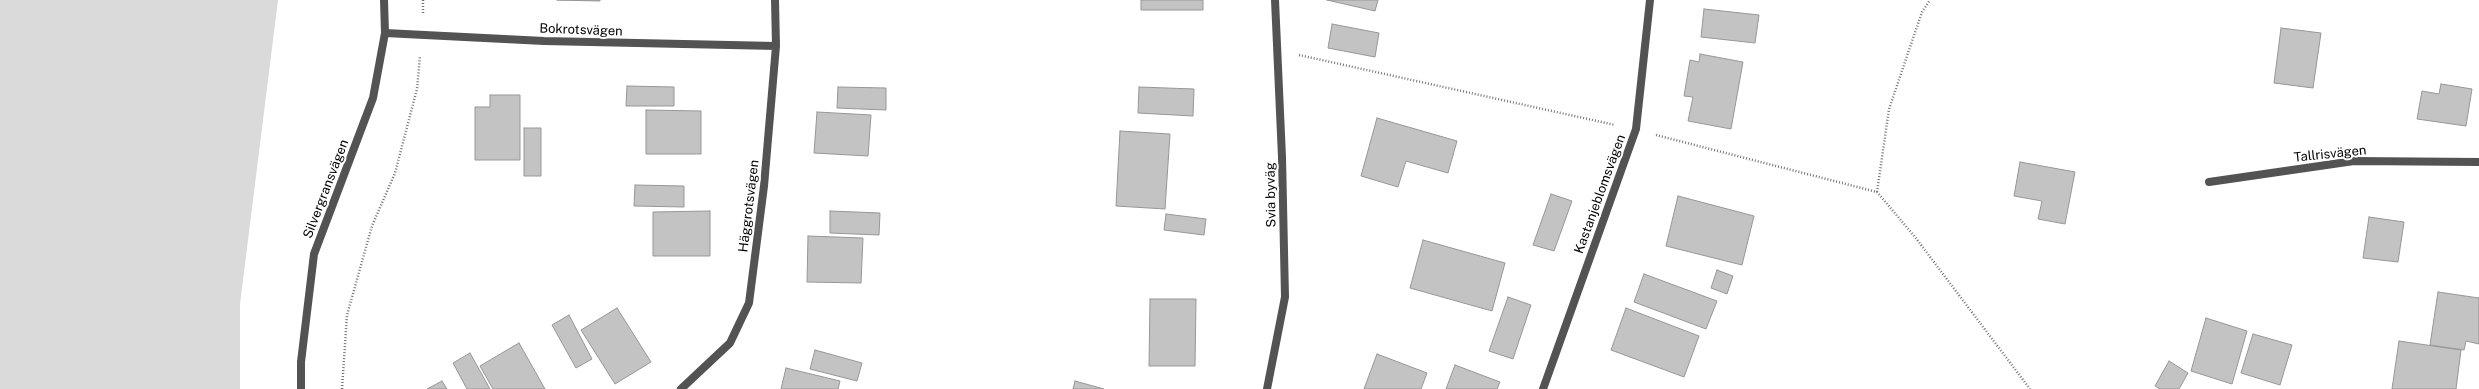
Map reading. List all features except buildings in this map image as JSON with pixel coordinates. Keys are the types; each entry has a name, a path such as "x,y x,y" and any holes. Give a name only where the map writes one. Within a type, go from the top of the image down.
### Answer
{"street":[{"name":"Silvergransvägen","path":"301,389 301,362 314,254 373,98 385,33 384,0"},
{"name":"Häggrotsvägen","path":"681,389 730,343 749,303 764,186 776,46 775,0"},
{"name":"Svia byväg","path":"1268,389 1285,297 1282,157 1274,0"},
{"name":"Kastanjeblomsvägen","path":"1543,389 1636,130 1650,0"},
{"name":"Bokrotsvägen","path":"385,33 544,41 776,46"},
{"name":"Tallrisvägen","path":"2209,182 2354,161 2479,162"}],"path":[{"path":"342,389 347,315 372,226 395,173 417,89 423,0"},
{"path":"1877,192 1889,109 1922,12 1930,0"},
{"path":"1276,50 1636,130 1877,192 1915,237 2030,389"}],"shaded area":[{"path":"0,0 278,0 240,304 240,389 0,389"}]}
